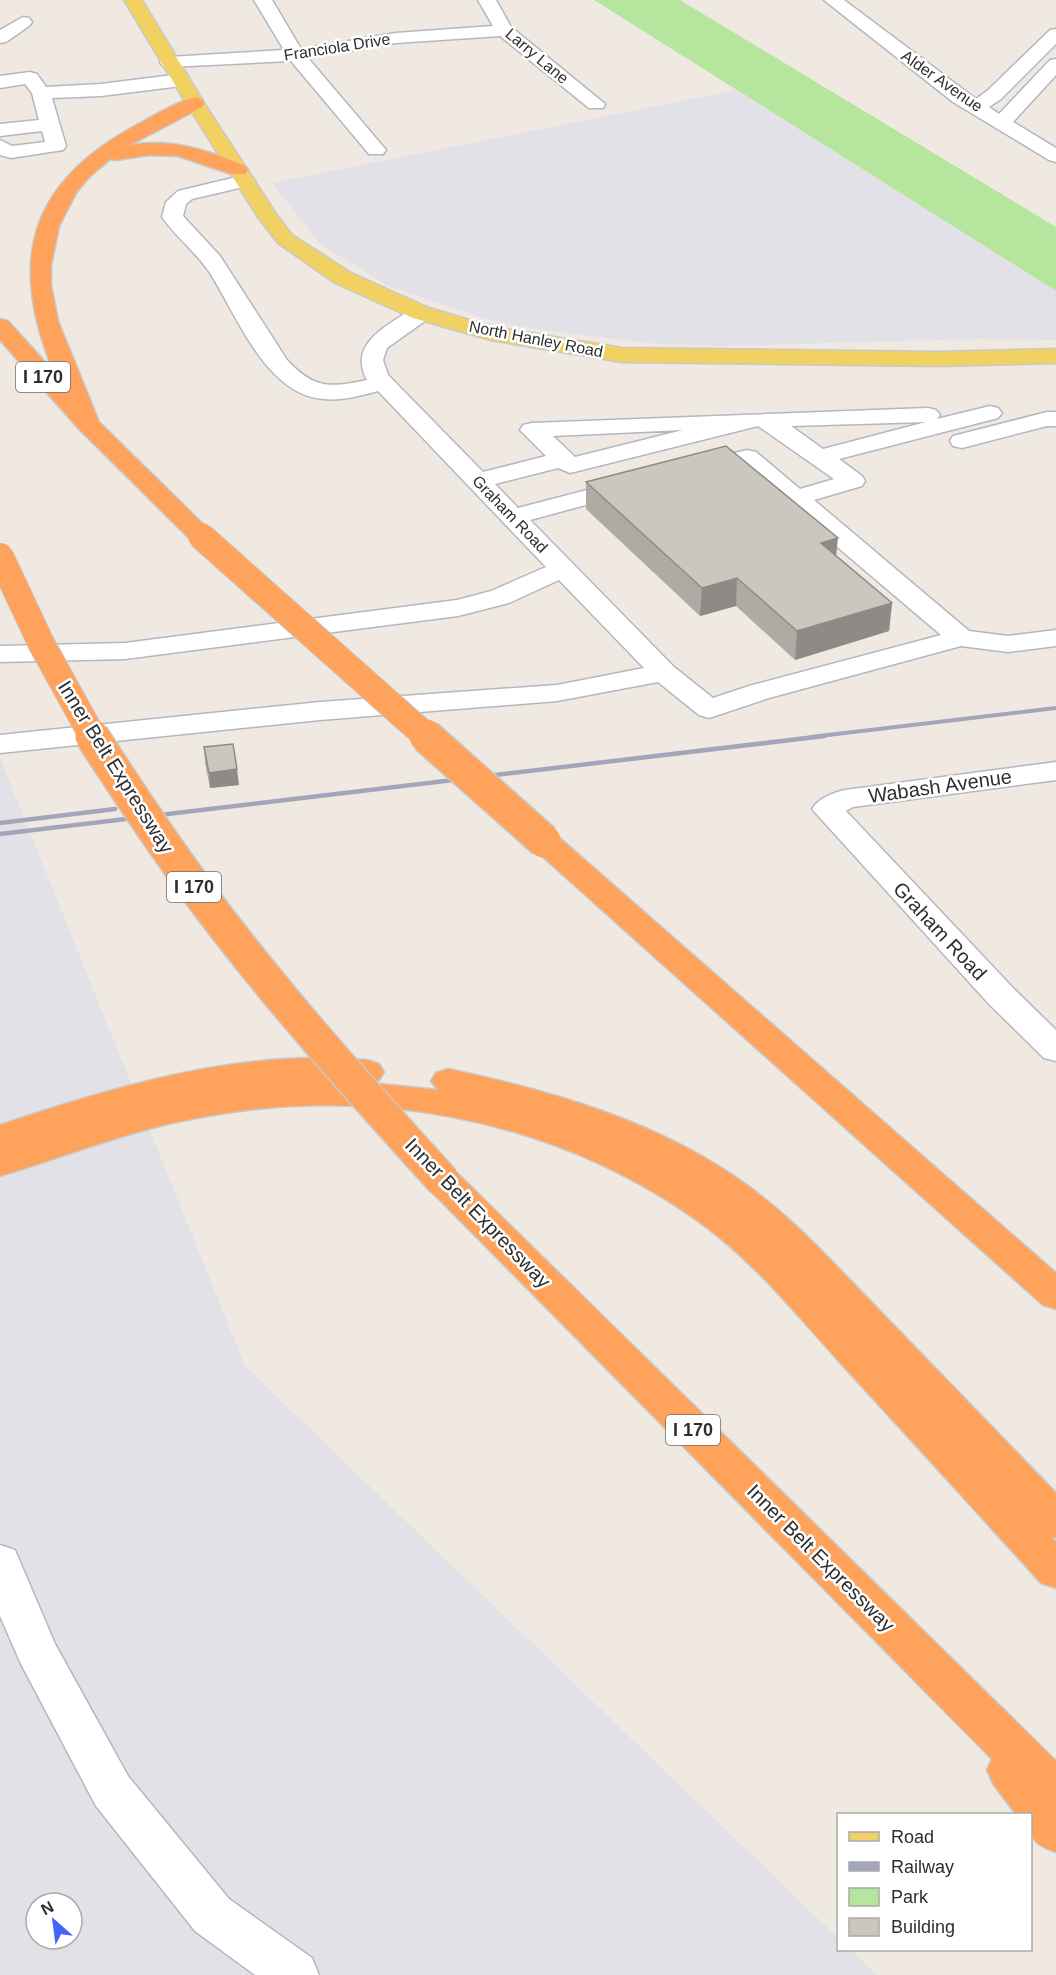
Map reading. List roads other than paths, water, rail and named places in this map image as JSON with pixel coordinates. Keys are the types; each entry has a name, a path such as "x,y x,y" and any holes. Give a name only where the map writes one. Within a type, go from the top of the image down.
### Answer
{"highway":[{"path":"88,425 50,332 42,305 39,275 43,246 51,218 61,198 75,179 96,159 140,132 195,103"},
{"path":"96,159 140,149 167,148 192,152 242,176"},
{"name":"I 170","path":"0,326 88,425 209,543 1056,1295"},
{"name":"Inner Belt Expressway","path":"0,556 16,595 62,682 118,777 151,827 231,936 335,1062 443,1181 1056,1792"},
{"path":"0,1138 72,1113 172,1087 236,1077 305,1070 390,1073 438,1079 501,1091 562,1108 618,1129 680,1160 734,1194 785,1238 831,1284 1056,1521"},
{"path":"0,1163 143,1117 206,1104 274,1095 352,1093 417,1099 475,1108 538,1125 601,1148 654,1174 698,1202 759,1252 818,1312 1056,1570"},
{"path":"943,1680 1056,1831"}],"main road":[{"name":"North Hanley Road","path":"133,0 181,81 285,239 343,278 421,313 491,333 622,355 927,359 1056,356"}],"street":[{"path":"262,0 296,55 376,150"},
{"name":"Larry Lane","path":"487,0 504,30 596,104"},
{"name":"Alder Avenue","path":"833,0 960,98 1056,156"},
{"path":"0,38 23,22"},
{"name":"Franciola Drive","path":"169,62 296,55 396,38 504,30"},
{"path":"977,107 994,95 1056,34"},
{"path":"1002,122 1056,64"},
{"path":"0,82 30,78 41,93 56,146 11,152 0,146"},
{"path":"41,93 101,90 181,81"},
{"path":"0,130 50,124"},
{"path":"1034,143 1056,142"},
{"path":"242,176 185,195 176,202 172,217 211,259 268,349 292,380 316,392 340,391 383,383"},
{"name":"Graham Road","path":"421,313 376,345 372,360 377,377 664,673 709,709 759,692 961,638"},
{"path":"795,498 853,481 760,420 570,466 532,430 760,420 990,413 819,457"},
{"path":"841,472 1047,419 1056,419"},
{"path":"513,517 653,480 623,453"},
{"path":"674,475 747,457 961,638 1008,644 1056,638"},
{"path":"478,481 563,459"},
{"path":"0,654 125,651 458,608 500,597 563,569"},
{"path":"0,744 320,711 557,693 664,673"},
{"name":"Wabash Avenue","path":"828,809 844,799 1056,771"},
{"name":"Graham Road","path":"828,809 1001,996 1056,1050"},
{"path":"0,1563 36,1651 112,1791 212,1915 296,1975"}],"railway":[{"path":"811,737 1056,708"},
{"path":"0,834 824,736"},
{"path":"0,823 115,809"}]}
